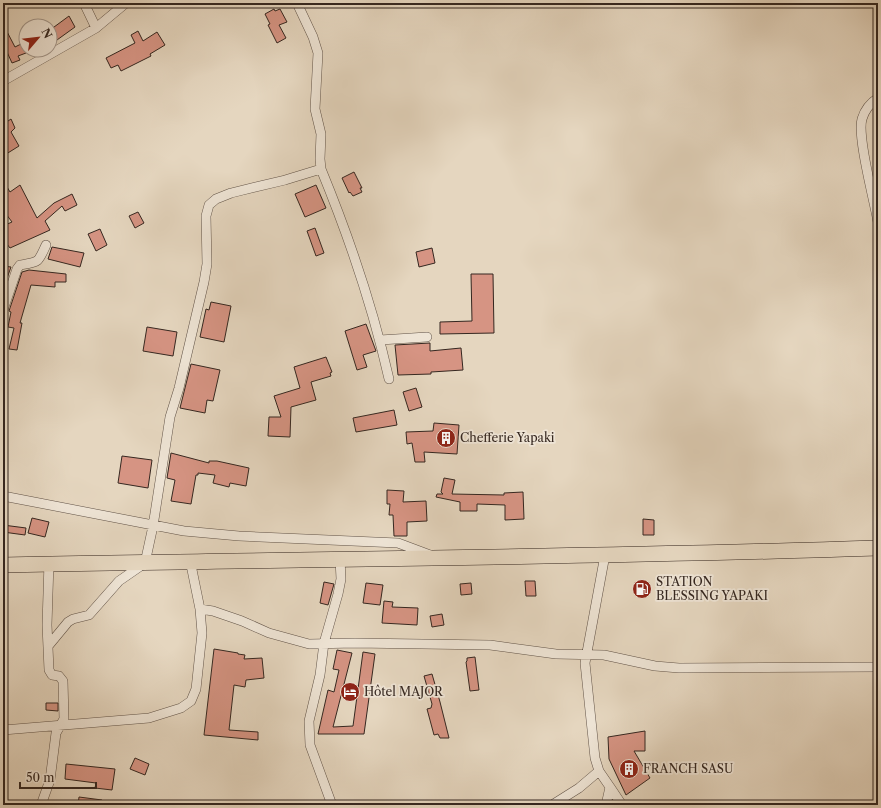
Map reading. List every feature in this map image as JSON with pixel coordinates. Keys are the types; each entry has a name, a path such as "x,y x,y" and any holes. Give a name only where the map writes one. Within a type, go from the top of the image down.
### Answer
{"highway":[{"path":"3,565 49,562 436,558 878,548"}],"street":[{"path":"3,81 96,28 126,3"},
{"path":"297,3 313,37 318,53 315,109 321,134 321,169 353,254 380,340 389,380"},
{"path":"86,4 96,28"},
{"path":"878,98 868,104 861,120 862,139 878,222"},
{"path":"49,645 68,622 72,619 89,615 119,581 145,562 153,526 170,417 184,371 204,282 207,264 206,216 209,205 216,198 321,169"},
{"path":"3,310 17,269 20,266 32,264 39,260 46,245"},
{"path":"380,340 427,337"},
{"path":"3,496 100,514 153,526 240,536 398,543 436,558"},
{"path":"605,555 585,654 584,668 595,758 599,771 622,805"},
{"path":"332,805 310,745 309,727 313,698 320,675 324,643 341,579 340,559"},
{"path":"3,730 61,724 149,718 181,708 191,701 196,688 202,634 200,609 190,560"},
{"path":"41,805 50,780 56,733 61,724 64,713 63,681 59,676 50,673 47,625 49,562"},
{"path":"200,609 213,611 290,640 309,644 459,643 490,645 556,654 604,655 655,666 679,668 878,667"},
{"path":"552,805 579,788 599,771"},
{"path":"606,805 610,788"}],"building":[{"path":"274,9 275,11 280,9 287,22 279,25 286,38 277,43 268,25 270,24 265,14"},
{"path":"69,16 75,27 58,39 58,24"},
{"path":"3,24 15,47 18,46 18,58 20,60 12,63 7,52 3,54"},
{"path":"138,31 143,41 157,32 165,45 150,54 151,56 121,71 118,65 111,68 106,58 135,43 131,35"},
{"path":"3,119 5,123 11,119 15,128 11,132 19,146 3,156"},
{"path":"354,172 362,188 360,188 362,192 353,196 350,192 349,193 342,178"},
{"path":"3,180 10,192 20,185 37,218 54,203 72,194 77,205 65,211 62,206 45,221 50,230 10,248 3,239 3,226 12,222 3,210"},
{"path":"316,185 326,208 305,217 295,194"},
{"path":"138,212 144,223 135,228 129,216"},
{"path":"315,228 324,253 316,256 307,231"},
{"path":"100,229 107,245 96,251 88,234"},
{"path":"52,247 84,253 80,267 48,259"},
{"path":"432,248 435,263 419,267 416,252"},
{"path":"3,266 11,267 6,281 3,281"},
{"path":"29,270 66,274 66,282 55,282 55,287 31,285 20,323 22,323 17,350 9,349 14,328 8,327 11,312 9,311 22,272"},
{"path":"471,274 493,274 494,333 440,334 440,322 472,321"},
{"path":"211,302 231,306 224,342 200,337 206,309 209,310"},
{"path":"366,324 376,351 363,355 367,367 357,370 345,331"},
{"path":"147,327 177,332 173,356 143,351"},
{"path":"430,343 430,351 461,348 463,370 431,372 431,374 398,375 395,345"},
{"path":"326,357 332,372 330,373 331,376 311,382 316,400 291,407 290,437 268,436 269,417 281,417 274,396 300,388 294,367"},
{"path":"191,364 220,370 213,401 207,400 205,413 180,408"},
{"path":"416,388 422,407 409,411 403,392"},
{"path":"394,410 397,425 356,432 353,418"},
{"path":"434,423 459,425 457,454 424,452 425,462 415,462 412,443 407,444 406,432 433,431"},
{"path":"171,453 209,463 209,461 217,461 249,468 246,486 230,483 229,487 213,483 215,475 198,473 198,475 196,475 191,504 171,501 175,480 167,478"},
{"path":"122,456 152,460 148,488 118,483"},
{"path":"444,478 455,480 452,494 504,495 504,493 523,492 524,519 505,520 505,505 477,504 477,511 460,511 460,502 436,497 437,494 443,494 441,492"},
{"path":"387,490 404,491 403,502 426,501 427,521 407,522 407,536 394,536 393,515 389,515 390,504 387,504"},
{"path":"32,518 49,522 45,537 28,533"},
{"path":"643,519 654,520 654,535 643,535"},
{"path":"3,525 26,528 25,535 3,532"},
{"path":"525,581 535,581 536,596 526,596"},
{"path":"324,582 334,584 328,605 320,603"},
{"path":"366,583 383,585 380,605 363,603"},
{"path":"471,583 472,594 461,595 460,584"},
{"path":"384,601 393,602 392,607 418,608 417,625 382,623"},
{"path":"442,614 444,625 432,627 430,616"},
{"path":"214,649 245,655 244,659 262,658 264,678 246,680 245,687 234,685 229,730 258,732 258,740 204,735"},
{"path":"337,650 352,653 333,727 353,726 363,652 375,654 364,734 318,734 328,690 334,692 339,670 333,669"},
{"path":"475,657 479,690 470,691 466,662 467,658"},
{"path":"432,674 449,738 440,738 438,734 434,735 427,709 431,708 432,704 424,676"},
{"path":"46,703 58,703 58,711 46,710"},
{"name":"FRANCH SASU","path":"645,731 645,751 634,751 650,778 626,795 609,759 608,737"},
{"path":"135,758 149,764 145,775 130,769"},
{"path":"66,764 115,769 112,790 95,788 96,783 65,779"},
{"path":"79,797 102,800 101,805 78,805"}],"place":[{"name":"Chefferie Yapaki","path":"446,438"},
{"name":"STATION BLESSING YAPAKI","path":"642,589"},
{"name":"Hôtel MAJOR","path":"350,692"},
{"name":"FRANCH SASU","path":"629,769"}]}
